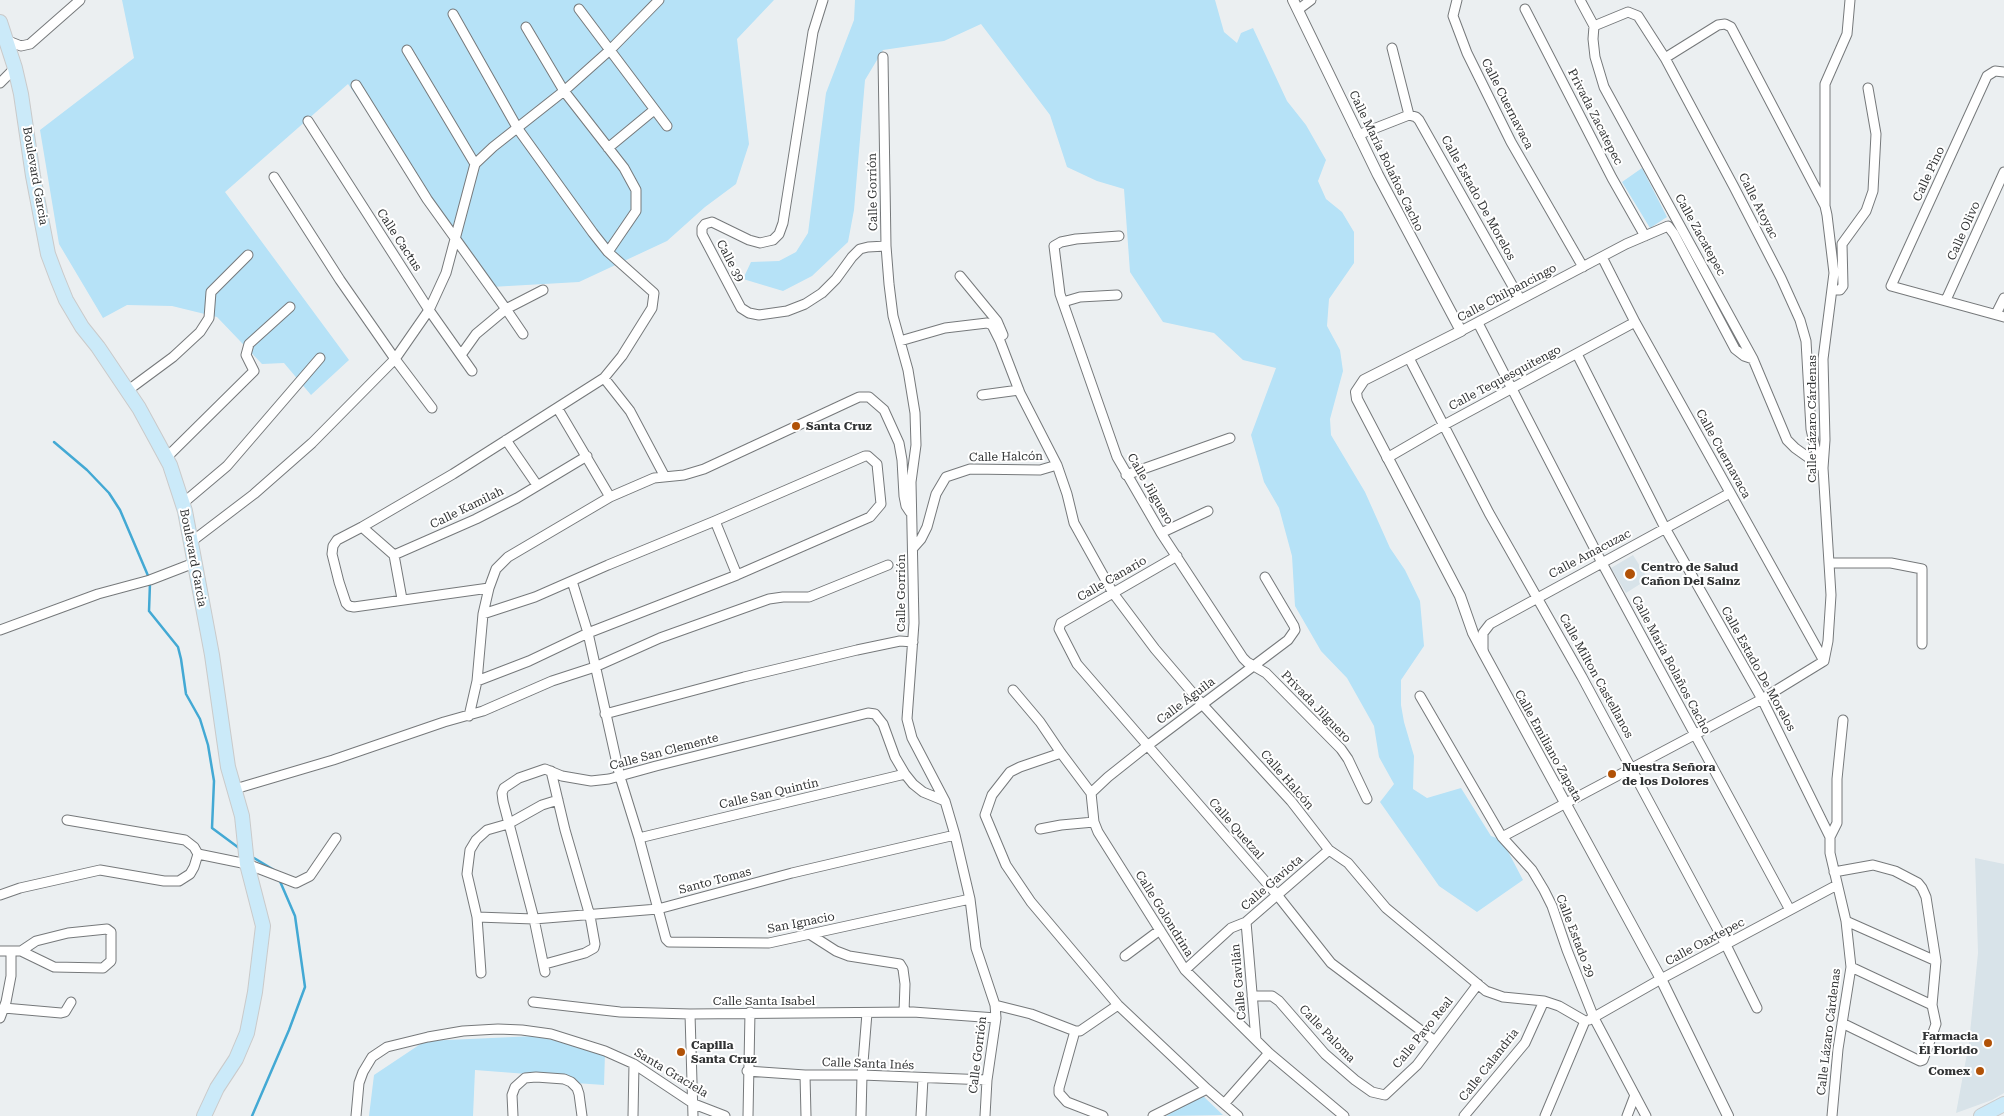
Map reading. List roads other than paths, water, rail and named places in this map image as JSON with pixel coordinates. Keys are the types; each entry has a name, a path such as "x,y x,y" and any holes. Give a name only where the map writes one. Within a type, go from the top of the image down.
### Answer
{"main road":[{"name":"Boulevard Garcia","path":"0,22 22,94 33,176 48,254 66,300 82,327 139,408 166,458 182,504 212,656 228,767 242,816 247,864 263,926 255,992 247,1033 243,1045 204,1116"},
{"path":"1981,1116 2004,1104"}],"street":[{"path":"6,40 21,46 30,44 80,0"},
{"path":"191,542 254,494 312,443 395,359 429,310 446,273 475,164 493,147 564,91 611,49 658,0"},
{"name":"Calle 39","path":"823,0 813,32 783,223 779,234 773,240 760,243 749,240 712,222 705,224 702,228 702,234 741,308 748,313 759,315 787,311 805,304 822,293 860,250 868,247 886,246"},
{"name":"Calle María Bolaños Cacho","path":"1293,0 1299,9 1358,135 1461,331"},
{"path":"1299,9 1311,0"},
{"name":"Calle Cuernavaca","path":"1457,0 1453,16 1467,53 1511,142 1583,267"},
{"name":"Calle Zacatepec","path":"1580,0 1594,26 1595,57 1604,86 1753,359 1787,440 1823,468"},
{"path":"1825,206 1825,84 1847,34 1850,0"},
{"path":"579,9 611,49 667,126"},
{"name":"Privada Zacatepec","path":"1525,9 1612,178 1645,236"},
{"name":"Calle Atoyac","path":"1594,26 1628,12 1634,13 1643,23 1665,58 1781,278 1800,320 1806,341 1811,429 1823,468"},
{"path":"453,14 518,129 592,233 608,252 654,293 652,308 622,356 604,378 558,409 362,527 337,540 333,546 332,554 346,603 354,607 489,588"},
{"name":"Calle Lázaro Cárdenas","path":"1665,58 1718,25 1725,24 1731,27 1825,206 1830,227 1834,273 1823,359 1825,440 1823,468 1830,595 1828,641 1824,661"},
{"path":"526,27 564,91 624,168 636,190 636,211 608,252"},
{"path":"1358,135 1409,115 1392,48"},
{"path":"407,50 475,164"},
{"name":"Calle Gorrión","path":"883,57 886,246 893,316 912,386 915,413 916,445 912,482 913,642 907,719 912,738 945,801 970,899 976,948 995,1005 996,1018 987,1080 985,1116"},
{"path":"0,83 15,68"},
{"name":"Calle Pino","path":"1946,300 1891,286 1990,73 2004,72"},
{"path":"356,84 427,200 523,334"},
{"path":"1833,290 1840,290 1843,286 1842,244 1866,210 1873,191 1876,134 1868,88"},
{"path":"608,148 654,110"},
{"name":"Calle Estado De Morelos","path":"1409,115 1419,120 1520,299"},
{"name":"Calle Cactus","path":"308,121 429,310 472,371"},
{"name":"Calle Olivo","path":"1946,300 2004,172"},
{"path":"274,177 340,280 432,408"},
{"name":"Calle Chilpancingo","path":"1359,386 1364,380 1520,299 1668,226 1735,350 1753,359"},
{"name":"Calle Jilguero","path":"1119,236 1076,239 1061,242 1054,246 1060,294 1099,408 1117,457 1126,475 1161,533 1243,658 1254,666"},
{"path":"127,391 173,356 200,332 209,318 211,292 248,255"},
{"name":"Calle Cuernavaca","path":"1602,257 1635,322 1824,661"},
{"path":"960,276 997,321 1004,337 1003,348"},
{"path":"461,355 476,334 506,309 543,290"},
{"path":"1063,302 1080,297 1117,295"},
{"path":"1946,300 2000,315 2004,298"},
{"path":"166,458 254,372 246,354 249,344 290,307"},
{"name":"Calle María Bolaños Cacho","path":"1478,322 1602,563 1694,734 1742,818 1790,910"},
{"name":"Calle Tequesquitengo","path":"1387,458 1444,425 1635,322"},
{"name":"Calle Halcón","path":"900,341 945,328 987,323 992,326 1003,348 1019,390 1057,465 1074,523 1112,593 1202,704 1291,801 1329,850 1354,870 1386,908 1478,984 1491,994 1544,1001 1589,1020"},
{"name":"Calle Estado De Morelos","path":"1577,354 1665,528 1762,699 1830,837"},
{"path":"182,504 227,466 320,358"},
{"name":"Calle Milton Castellanos","path":"1409,358 1489,513 1538,597 1632,769 1726,945 1757,1008"},
{"path":"604,378 630,411 665,477"},
{"name":"Calle Emiliano Zapata","path":"1359,386 1356,392 1357,400 1460,596 1473,633 1662,979 1728,1116"},
{"path":"982,396 1019,390"},
{"path":"469,716 477,681 484,614 489,588 496,569 508,557 610,497 654,478 684,475 704,469 859,397 869,397 884,410 899,443 904,496 906,506 912,514"},
{"path":"558,409 610,497"},
{"path":"1126,475 1230,438"},
{"path":"506,440 537,485"},
{"name":"Calle Kamilah","path":"394,556 476,519 587,456"},
{"path":"477,681 529,661 588,634 737,575 870,517 881,504 877,464 868,456 865,456 535,598 484,614"},
{"name":"Calle Halcón","path":"913,548 921,539 927,527 936,494 946,477 970,469 1040,470 1049,469 1057,465"},
{"name":"Calle Amacuzac","path":"1483,652 1485,628 1538,597 1730,493"},
{"path":"1161,533 1208,511"},
{"path":"715,521 737,575"},
{"path":"362,527 394,556 402,599"},
{"name":"Calle Canario","path":"1059,625 1177,556"},
{"path":"0,630 98,594 150,580 194,563"},
{"path":"1828,563 1891,563 1922,569 1922,644"},
{"path":"235,790 333,760 444,722 469,716 552,680 595,667 660,638 769,599 783,597 809,598 888,565"},
{"name":"Calle Águila","path":"1091,793 1147,746 1288,640 1295,630 1265,577"},
{"name":"San Ignacio","path":"572,581 588,634 620,777 639,838 666,939 673,943 769,943 970,899"},
{"name":"Calle Quetzal","path":"1059,625 1058,629 1077,664 1278,896 1331,963 1435,1041"},
{"path":"605,714 744,677 857,650 900,641 913,642"},
{"path":"1502,837 1762,699 1824,661"},
{"name":"Privada Jilguero","path":"1254,666 1266,673 1341,749 1348,759 1367,799"},
{"path":"1013,690 1040,722 1060,754 1091,793"},
{"name":"Calle Estado 29","path":"1420,696 1502,837 1532,870 1552,906 1589,1020 1646,1116"},
{"name":"Calle San Clemente","path":"590,916 594,948 585,954 545,968 534,919 508,824 502,793 504,788 519,778 539,769 552,771 562,776 591,781 620,777 656,766 868,714 875,714 883,724 895,757 904,774 923,792 945,801"},
{"name":"Calle Lázaro Cárdenas","path":"1832,1116 1842,1023 1851,967 1846,921 1830,853 1830,837 1838,823 1837,779 1843,720"},
{"path":"1060,754 1020,766 1010,772 992,795 985,815 1012,876 1031,902 1118,1005 1206,1089 1238,1116"},
{"path":"552,771 565,830 590,916"},
{"name":"Calle San Quintín","path":"639,838 904,774"},
{"name":"Calle Golondrina","path":"1091,793 1094,822 1098,832 1185,970 1269,1053 1344,1116"},
{"path":"481,973 477,917 467,874 470,850 481,834 487,830 508,824 542,804 558,800"},
{"path":"67,820 185,840 194,847 198,854 247,864 296,882 310,876 336,838"},
{"path":"1040,829 1094,822"},
{"name":"Santo Tomas","path":"477,917 534,919 590,916 658,909 792,872 955,835"},
{"name":"Calle Gaviota","path":"1185,970 1231,928 1246,922 1329,850"},
{"path":"0,895 20,888 100,870 164,881 179,881 190,874 198,854"},
{"path":"1834,872 1873,865 1895,871 1918,883 1926,897 1936,961 1932,1005 1936,1024 1923,1060 1920,1061 1842,1023"},
{"name":"Calle Oaxtepec","path":"1589,1020 1837,885"},
{"path":"1846,921 1936,961"},
{"name":"Calle Gavilán","path":"1246,922 1256,1040"},
{"path":"0,951 21,952 54,967 103,968 111,961 111,932 107,929 68,933 36,941 21,952"},
{"path":"1125,956 1160,930"},
{"path":"811,935 836,952 849,956 900,964 903,968 905,984 904,1012"},
{"path":"0,1018 11,976 11,952"},
{"path":"1851,967 1932,1005"},
{"name":"Calle Pavo Real","path":"1385,1095 1417,1065 1478,984"},
{"name":"Calle Paloma","path":"1252,996 1272,996 1279,1001 1325,1054 1366,1088 1372,1092 1385,1095"},
{"name":"Calle Calandria","path":"1464,1116 1525,1043 1544,1001"},
{"path":"4,1008 61,1013 65,1012 71,1002"},
{"name":"Calle Santa Isabel","path":"533,1002 620,1012 690,1014 904,1012 996,1018"},
{"path":"995,1005 1032,1014 1074,1031 1084,1029 1118,1005"},
{"path":"748,1116 750,1012"},
{"path":"861,1116 867,1013"},
{"path":"690,1014 693,1116"},
{"path":"1545,1116 1589,1020"},
{"name":"Santa Graciela","path":"356,1116 359,1083 372,1057 387,1047 409,1040 463,1031 498,1029 551,1034 605,1051 634,1064 694,1104 725,1116"},
{"path":"1074,1031 1059,1088 1060,1093 1067,1102 1103,1116"},
{"path":"1224,1104 1269,1053"},
{"path":"633,1116 634,1064"},
{"name":"Calle Santa Inés","path":"748,1071 805,1076 862,1075 987,1080"},
{"path":"513,1116 512,1096 515,1087 525,1078 536,1076 564,1079 571,1082 577,1088 579,1094 582,1116"},
{"path":"805,1076 806,1116"},
{"path":"921,1116 923,1078"},
{"path":"1153,1116 1206,1089"},
{"path":"1627,1116 1635,1095"}],"waterway":[{"path":"54,442 87,470 109,493 120,510 149,578"},
{"path":"150,583 149,611 178,647 186,694 200,719 208,745 214,781 212,828 239,848"},
{"path":"254,858 274,870"},
{"path":"252,1116 289,1030 305,987 295,916 279,879"}],"place":[{"name":"Santa Cruz","path":"796,426"},
{"name":"Centro de Salud Cañon Del Sainz","path":"1630,574"},
{"name":"Nuestra Señora de los Dolores","path":"1612,774"},
{"name":"Farmacia El Florido","path":"1988,1043"},
{"name":"Capilla Santa Cruz","path":"681,1052"},
{"name":"Comex","path":"1980,1071"}]}
